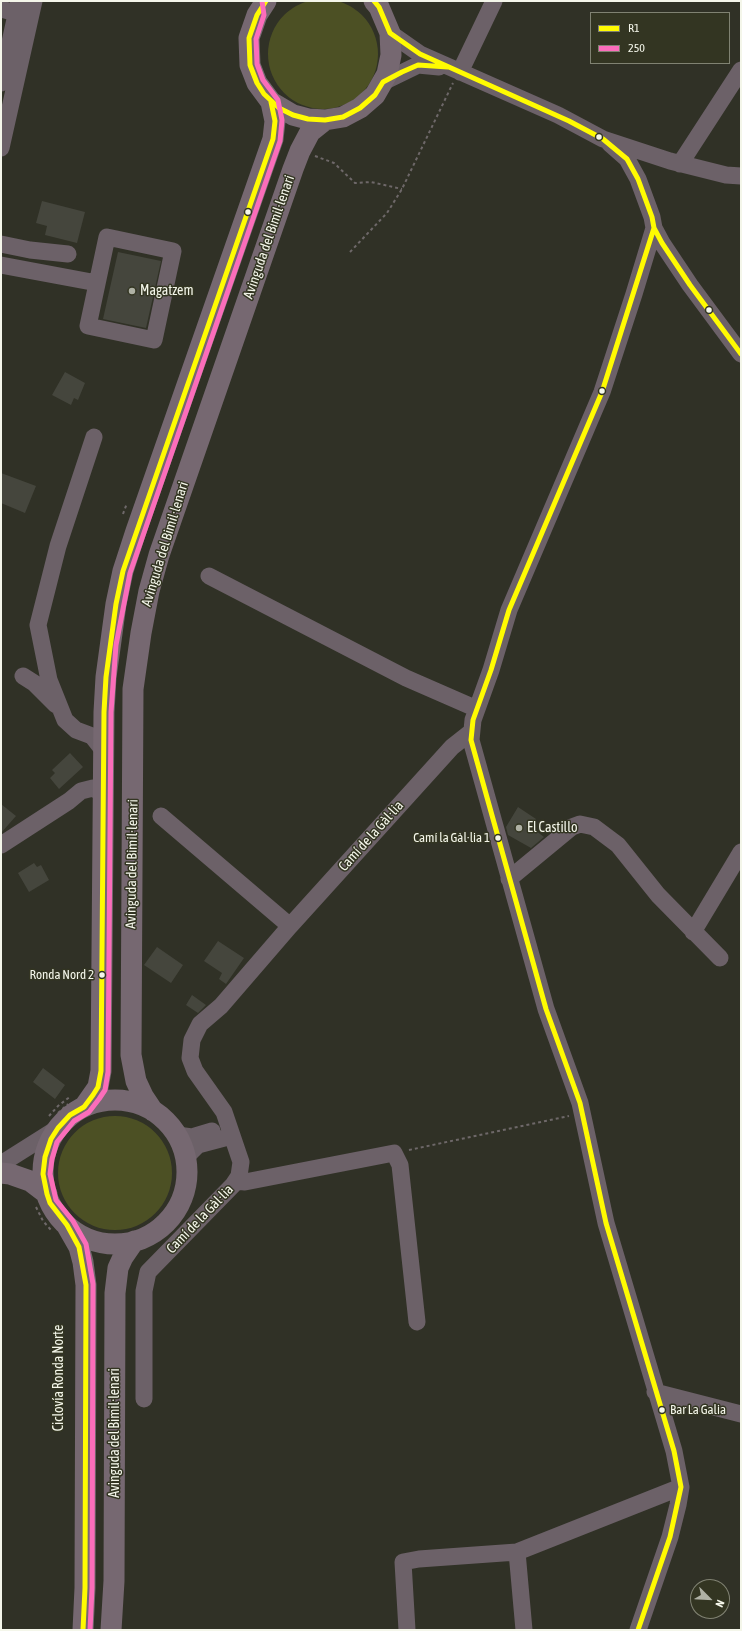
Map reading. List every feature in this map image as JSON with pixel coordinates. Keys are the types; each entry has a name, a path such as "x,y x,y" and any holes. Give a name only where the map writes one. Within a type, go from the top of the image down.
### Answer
{"main road":[{"path":"259,6 249,38 250,65 257,83 271,102 293,115 308,120 325,120 343,116 360,108 375,95 383,82 392,55 390,33 379,7 374,1"},
{"name":"Avinguda del Bimil·lenari","path":"78,1103 98,1087 101,1071 103,750 106,677 112,631 123,571 273,139 275,121 271,102"},
{"name":"Avinguda del Bimil·lenari","path":"153,1111 143,1096 136,1081 131,1055 134,689 141,633 149,591 159,555 293,169 300,150 310,132 325,120"},
{"path":"1,1173 26,1180 41,1200 57,1214 60,1229 96,1241 114,1243 134,1241 158,1229 169,1218 177,1206 186,1180 185,1158 177,1135 153,1111 129,1101 113,1100 78,1103 70,1115 57,1121 45,1157 41,1200"},
{"name":"Avinguda del Bimil·lenari","path":"60,1229 81,1255 86,1285 85,1588 83,1630"},
{"name":"Avinguda del Bimil·lenari","path":"111,1630 114,1581 115,1293 118,1268 123,1256 134,1241"}],"street":[{"path":"12,8 28,1"},
{"path":"1,148 34,1"},
{"path":"454,69 494,1"},
{"path":"12,8 23,25 24,42"},
{"path":"1,83 12,8"},
{"path":"390,33 420,54 558,115 603,139 680,164 726,175 741,176"},
{"path":"383,82 418,65 454,69"},
{"path":"680,164 741,70"},
{"path":"603,139 627,159 638,179 652,217 654,228 690,285 741,354"},
{"path":"638,1630 670,1537 681,1487 674,1450 606,1223 582,1113 546,1009 472,749 471,732 509,610 602,392 654,228"},
{"path":"107,237 173,251 154,340 88,326 97,283 107,237"},
{"path":"1,244 30,250 68,254"},
{"path":"1,265 97,283"},
{"path":"94,437 58,546 45,592 38,625 49,680 65,720 76,730 92,736 103,750"},
{"path":"209,576 406,678 477,709"},
{"path":"23,676 34,683 60,709"},
{"name":"Camí de la Gàl·lia","path":"144,1399 144,1291 148,1272 236,1181 239,1176 241,1162 224,1112 195,1071 190,1058 192,1040 200,1024 220,1006 290,926 452,747 471,732"},
{"path":"1,845 69,801 81,791 93,788 103,794"},
{"path":"161,816 290,926"},
{"path":"509,879 572,827 580,824 594,827 618,845 658,895 720,958"},
{"path":"694,932 741,852"},
{"path":"1,1164 57,1121"},
{"path":"177,1135 192,1137 230,1131"},
{"path":"185,1158 198,1145 230,1131"},
{"path":"236,1181 245,1182 394,1153 400,1165 417,1322"},
{"path":"656,1392 741,1414"},
{"path":"407,1630 403,1562 419,1559 518,1552 681,1487"},
{"path":"518,1552 524,1630"}],"path":[{"path":"350,252 387,213 402,189 438,111 454,69"},
{"path":"310,154 334,163 355,183 371,182 402,189"},
{"path":"57,1121 78,1103"},
{"path":"394,1153 582,1113"},
{"path":"41,1200 43,1221 60,1229"}],"green space":[{"path":"323,-1 344,3 354,8 362,15 369,23 374,33 378,54 374,75 369,85 362,93 354,100 344,105 323,109 302,105 292,100 284,93 277,85 272,75 268,54 272,33 277,23 284,15 292,8 302,3"},
{"path":"115,1116 126,1117 137,1121 147,1126 155,1133 162,1141 167,1151 171,1162 171,1184 167,1195 162,1205 155,1213 147,1220 137,1225 126,1229 115,1230 104,1229 93,1225 83,1220 75,1213 68,1205 63,1195 59,1184 58,1173 59,1162 63,1151 68,1141 75,1133 83,1126 93,1121 104,1117"}],"building":[{"path":"42,201 85,212 77,243 45,235 47,226 36,223"},
{"name":"Magatzem","path":"118,252 161,261 146,328 103,319"},
{"path":"65,372 85,383 78,400 74,398 71,405 52,395"},
{"path":"1,473 36,486 25,513 1,503"},
{"path":"70,753 83,767 59,789 50,778 55,773 52,770"},
{"path":"1,804 16,816 1,833"},
{"name":"El Castillo","path":"518,807 536,819 531,827 544,837 531,848 508,835 506,827"},
{"path":"34,863 37,867 41,865 49,880 29,892 18,873"},
{"path":"218,941 244,958 226,984 219,979 222,973 204,961"},
{"path":"157,947 183,965 171,983 144,965"},
{"path":"192,995 206,1005 198,1013 186,1005"},
{"path":"43,1068 65,1085 55,1099 33,1082"}],"transit line":[{"name":"250","path":"90,1630 92,1588 93,1284 86,1244 73,1221 56,1200 50,1174 52,1159 57,1142 74,1121 89,1112 99,1099 105,1090 108,1072 111,712 116,645 130,573 280,141 282,120 278,100 263,80 257,64 256,39 264,15 262,1"},
{"name":"R1","path":"266,1 257,15 249,38 250,65 257,83 264,94 279,108 293,115 308,119 325,120 343,117 360,108 375,95 383,82 402,72 418,65 448,67"},
{"name":"R1","path":"374,1 379,7 390,33 420,54 569,121 603,139 627,159 638,179 652,217 654,228 662,243 690,285 741,354"},
{"name":"R1","path":"83,1630 85,1588 86,1285 79,1247 67,1225 50,1203 47,1194 43,1174 45,1157 51,1139 58,1128 70,1115 84,1107 93,1095 98,1087 101,1071 104,712 106,677 116,604 123,571 273,139 275,121 271,102"},
{"name":"R1","path":"638,1630 670,1537 681,1487 674,1451 606,1223 580,1103 546,1009 471,740 473,720 491,670 509,610 602,392 654,228"}],"place":[{"name":"Magatzem","path":"132,291"},
{"name":"El Castillo","path":"519,828"},
{"name":"Camí la Gàl·lia 1","path":"498,838"},
{"name":"Ronda Nord 2","path":"102,975"},
{"name":"Bar La Galia","path":"662,1410"}]}
